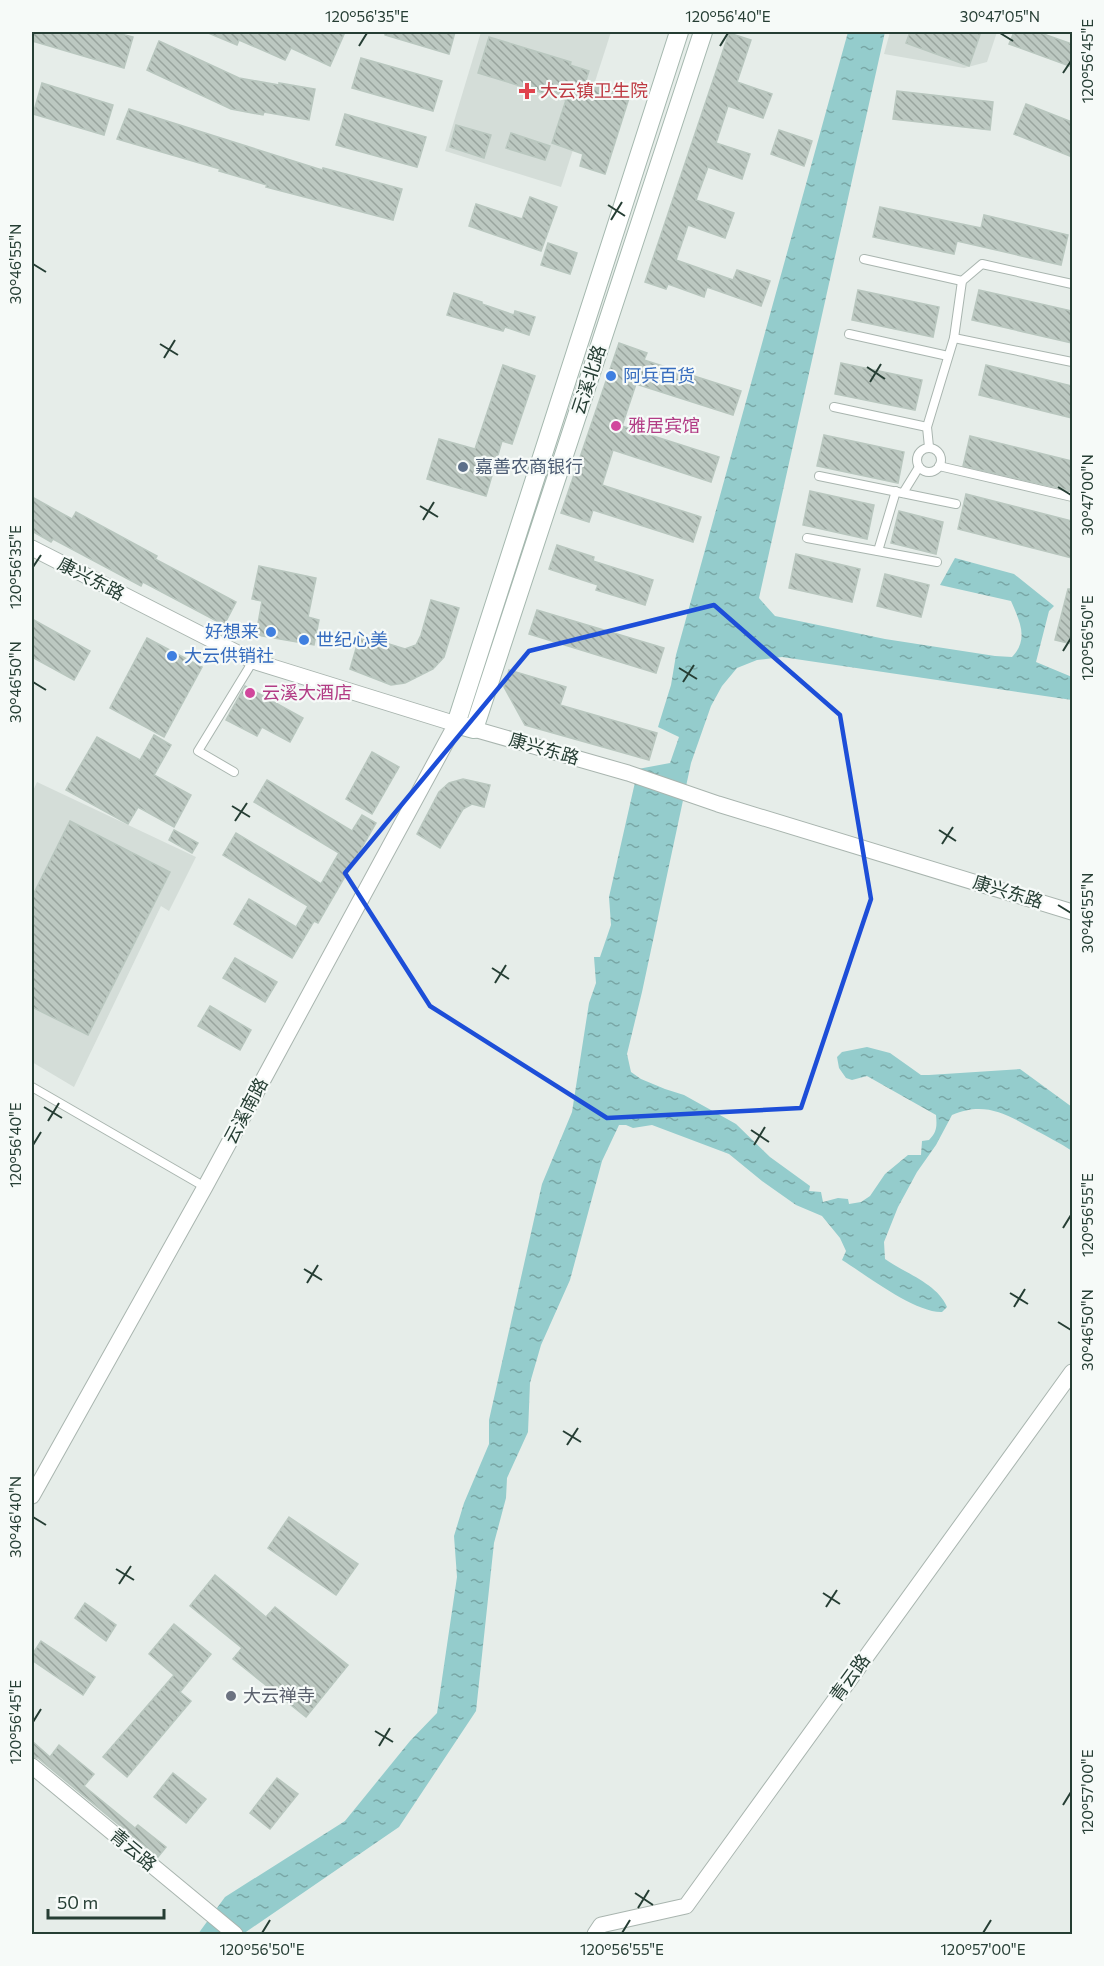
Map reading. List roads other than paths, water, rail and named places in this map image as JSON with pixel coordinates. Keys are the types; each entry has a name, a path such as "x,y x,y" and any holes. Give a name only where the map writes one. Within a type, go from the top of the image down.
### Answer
{"street":[{"name":"云溪北路","path":"456,724 679,32"},
{"name":"云溪北路","path":"474,729 703,32"},
{"name":"康兴东路","path":"32,548 252,661 456,724 628,773 718,804 1072,912"},
{"name":"云溪南路","path":"32,1496 205,1187 456,724"},
{"name":"青云路","path":"595,1935 601,1925 686,1906 1072,1372"},
{"name":"青云路","path":"32,1766 235,1935"}],"lane":[{"path":"864,259 962,281"},
{"path":"929,447 927,427 954,338 962,281 982,264 1072,284"},
{"path":"849,334 948,356"},
{"path":"954,338 1072,362"},
{"path":"834,407 927,427"},
{"path":"929,447 940,454 942,462 937,470 927,473 919,467 917,459 922,450 929,447"},
{"path":"939,466 1072,497"},
{"path":"878,551 899,492 919,467"},
{"path":"819,476 956,504"},
{"path":"807,538 937,562"},
{"path":"234,772 198,751 252,661"},
{"path":"32,1086 205,1187"}],"water":[{"path":"848,32 885,32 759,598 775,616 885,639 1012,657 1022,637 1020,623 1011,601 940,585 955,558 1014,574 1054,606 1049,611 1036,662 1072,677 1072,700 782,657 757,660 737,668 722,686 711,706 691,763 627,1054 631,1072 641,1079 684,1095 736,1124 770,1157 810,1186 809,1191 821,1192 823,1202 838,1198 848,1199 849,1204 861,1202 870,1196 885,1174 908,1155 921,1155 922,1141 929,1140 936,1126 936,1115 867,1076 852,1080 846,1078 839,1068 837,1057 842,1052 867,1047 890,1053 921,1075 1020,1069 1072,1107 1072,1151 995,1111 975,1109 952,1115 898,1207 884,1242 885,1259 936,1291 947,1307 942,1312 931,1311 905,1300 842,1260 846,1251 840,1238 822,1216 796,1205 729,1154 652,1125 633,1128 619,1125 602,1161 570,1280 541,1345 530,1383 528,1432 507,1478 506,1498 494,1543 476,1711 399,1827 243,1934 198,1934 225,1897 345,1821 410,1741 437,1713 457,1577 454,1536 464,1503 489,1444 489,1420 542,1184 572,1112 589,1003 596,983 594,957 600,957 611,925 609,897 638,769 670,763 679,737 658,727"}],"place":[{"name":"大云镇卫生院","path":"527,91"},
{"name":"阿兵百货","path":"611,376"},
{"name":"雅居宾馆","path":"616,426"},
{"name":"嘉善农商银行","path":"463,467"},
{"name":"好想来","path":"271,632"},
{"name":"世纪心美","path":"304,640"},
{"name":"大云供销社","path":"172,656"},
{"name":"云溪大酒店","path":"250,693"},
{"name":"大云禅寺","path":"231,1696"}]}
